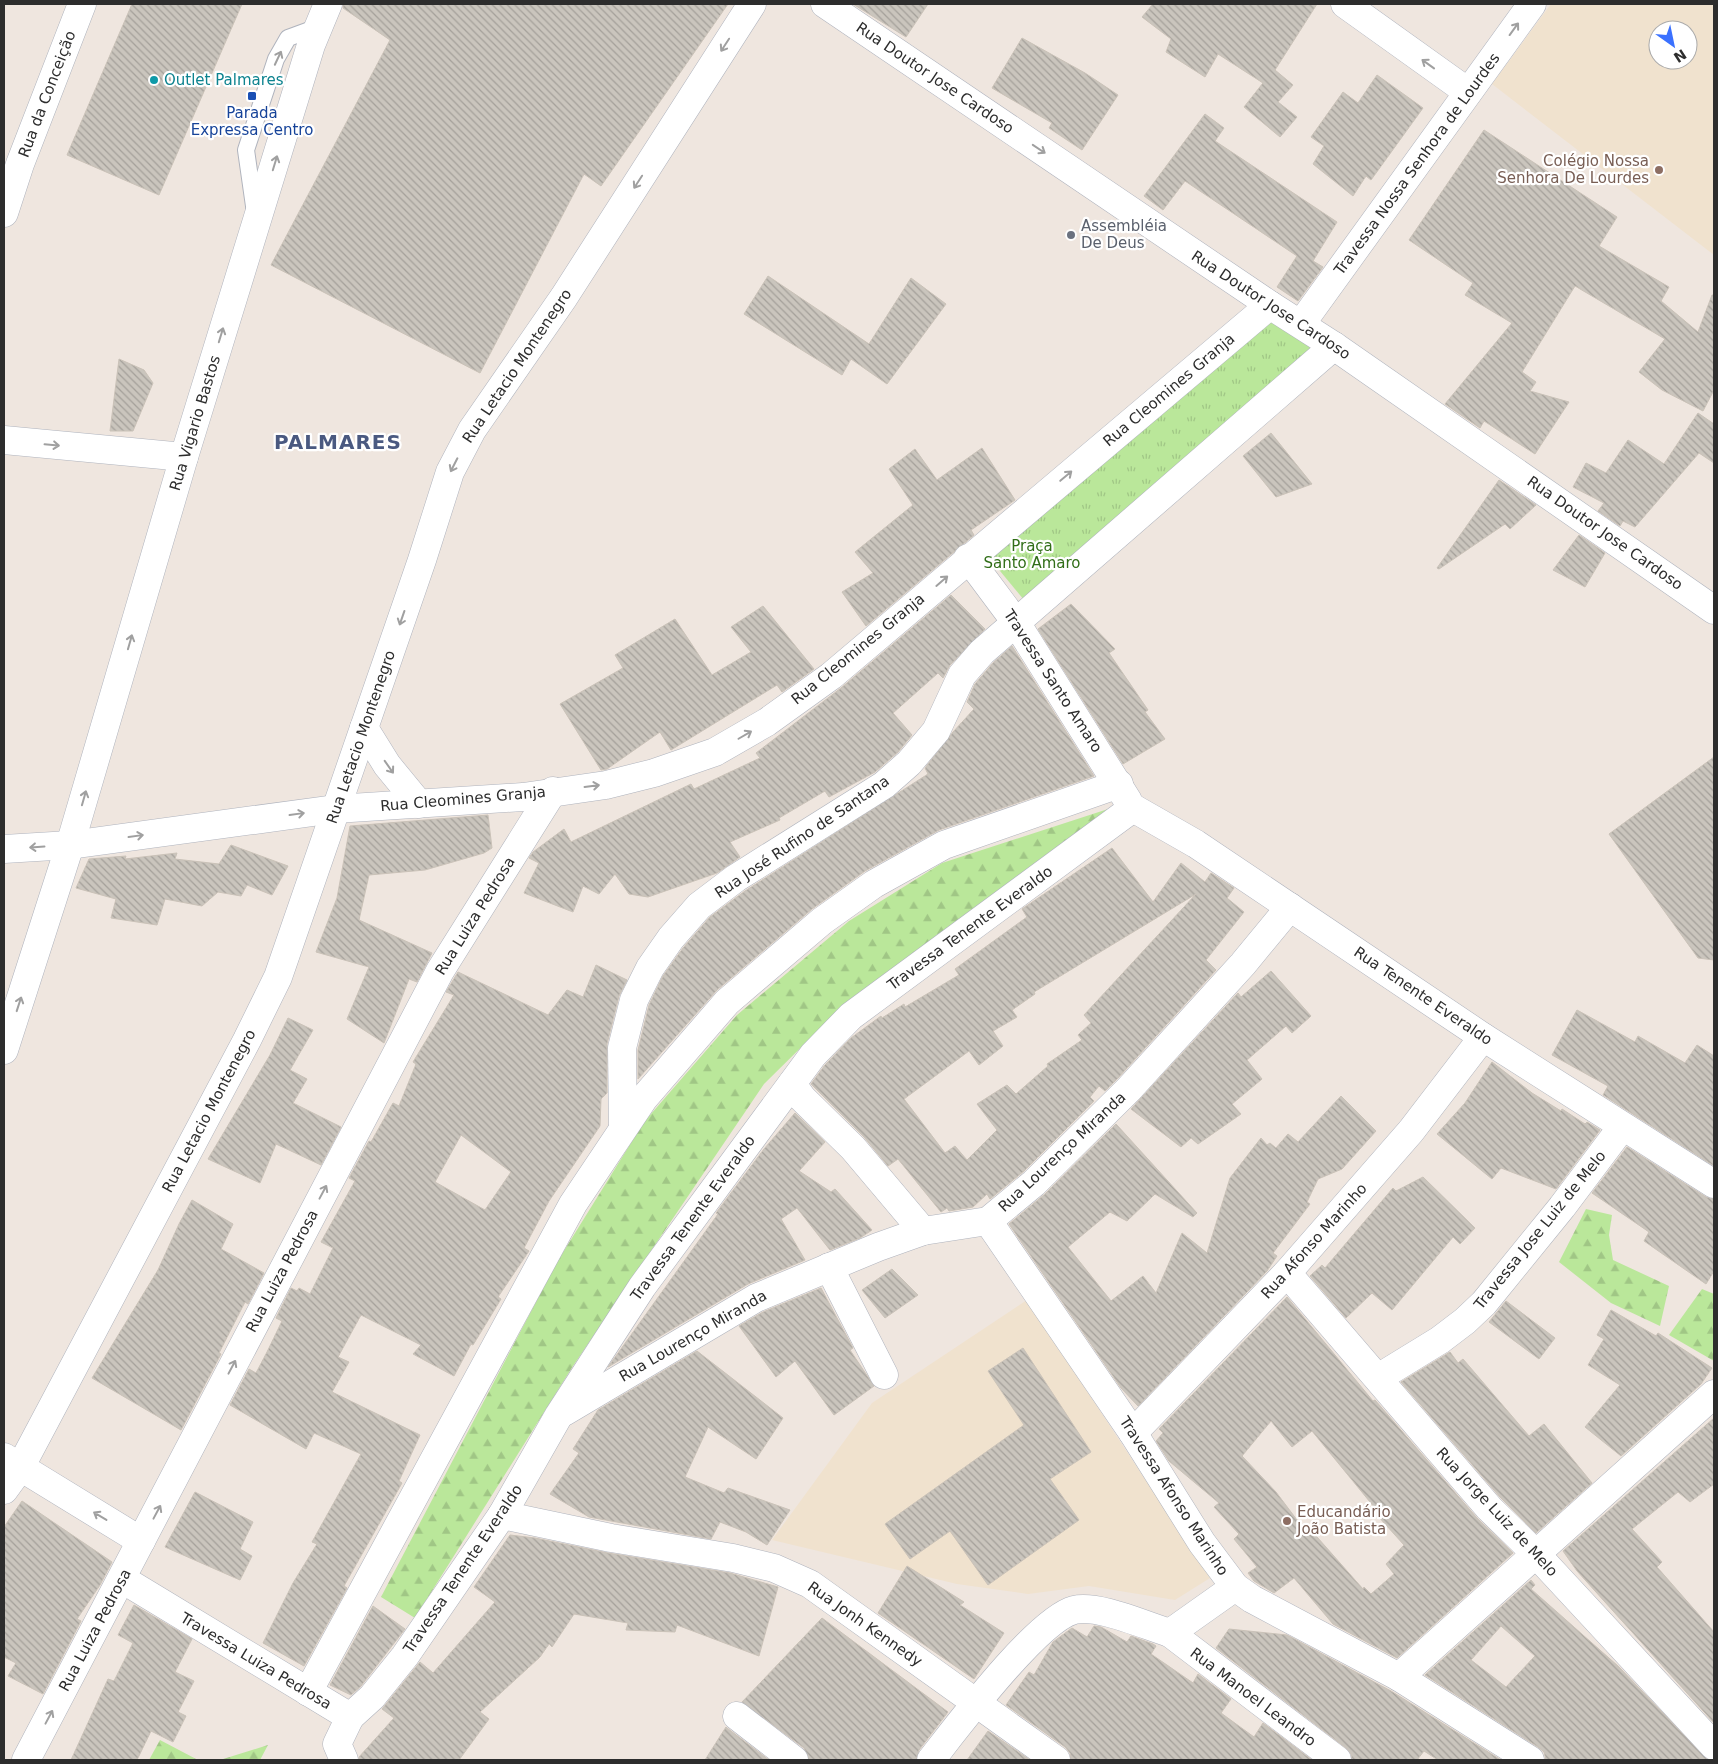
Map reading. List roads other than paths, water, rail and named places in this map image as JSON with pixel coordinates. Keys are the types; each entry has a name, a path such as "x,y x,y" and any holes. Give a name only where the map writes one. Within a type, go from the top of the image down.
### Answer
{"street":[{"name":"Rua da Conceição","path":"4,213 20,164 82,4"},
{"name":"Rua Letacio Montenegro","path":"4,1490 12,1463 247,1040 278,977 422,560 450,472 472,430 564,297 752,4"},
{"name":"Rua Doutor Jose Cardoso","path":"825,4 1270,305 1334,346 1617,540 1714,610"},
{"path":"1345,4 1468,92"},
{"name":"Travessa Nossa Senhora de Lourdes","path":"1301,324 1532,4"},
{"name":"Rua Vigario Bastos","path":"4,1050 70,845 184,457 256,223 323,16"},
{"name":"Rua Cleomines Granja","path":"4,849 70,845 335,809 523,797 606,784 654,773 715,752 767,722 831,676 968,558 1270,305"},
{"path":"1015,622 1334,346"},
{"path":"4,440 184,457"},
{"name":"Travessa Santo Amaro","path":"968,558 1015,622 1133,808"},
{"name":"Rua José Rufino de Santana","path":"624,1128 622,1048 624,1038 634,1000 650,968 671,938 699,906 736,878 884,785 909,762 936,731 962,675 982,652 1015,622"},
{"path":"364,728 387,765 419,804"},
{"path":"308,1692 573,1204 644,1098 727,1002 822,921 874,884 944,845 1119,784"},
{"name":"Rua Luiza Pedrosa","path":"26,1760 440,971 553,791"},
{"name":"Rua Tenente Everaldo","path":"1133,808 1196,844 1483,1037 1714,1184"},
{"name":"Travessa Tenente Everaldo","path":"350,1717 372,1697 405,1656 502,1515 559,1415 642,1287 751,1136 813,1055 851,1016 967,928 1133,808"},
{"name":"Rua Lourenço Miranda","path":"559,1415 756,1298 829,1267 923,1231 988,1222 1034,1183 1129,1089 1242,964 1290,907"},
{"name":"Rua Afonso Marinho","path":"1133,1434 1287,1273 1411,1131 1483,1037"},
{"path":"792,1084 807,1104 853,1148 923,1231"},
{"name":"Travessa Jose Luiz de Melo","path":"1378,1378 1440,1340 1465,1321 1484,1303 1562,1208 1622,1126"},
{"name":"Travessa Afonso Marinho","path":"988,1222 1133,1434 1202,1543 1235,1587 1252,1599 1399,1677 1530,1760"},
{"path":"829,1267 884,1375"},
{"name":"Rua Jorge Luiz de Melo","path":"1287,1273 1490,1508 1535,1553 1714,1746"},
{"path":"1399,1677 1535,1553 1611,1489 1714,1394"},
{"path":"12,1463 141,1542"},
{"name":"Rua Jonh Kennedy","path":"502,1515 611,1538 733,1558 774,1568 810,1584 1056,1760"},
{"name":"Travessa Luiza Pedrosa","path":"122,1579 350,1717"},
{"path":"1170,1633 1235,1587"},
{"name":"Rua Manoel Leandro","path":"931,1760 977,1702 1050,1623 1074,1610 1097,1610 1170,1633 1337,1760"},
{"path":"737,1716 794,1760"},
{"path":"344,1760 336,1744 350,1717"}],"place":[{"name":"Outlet Palmares","path":"154,80"},
{"name":"Parada Expressa Centro","path":"252,96"},
{"name":"Colégio Nossa Senhora De Lourdes","path":"1659,170"},
{"name":"Assembléia De Deus","path":"1071,235"},
{"name":"Educandário João Batista","path":"1287,1521"}],"district":[{"name":"PALMARES","path":"338,442"}],"park label":[{"name":"Praça Santo Amaro","path":"1032,554"}]}
